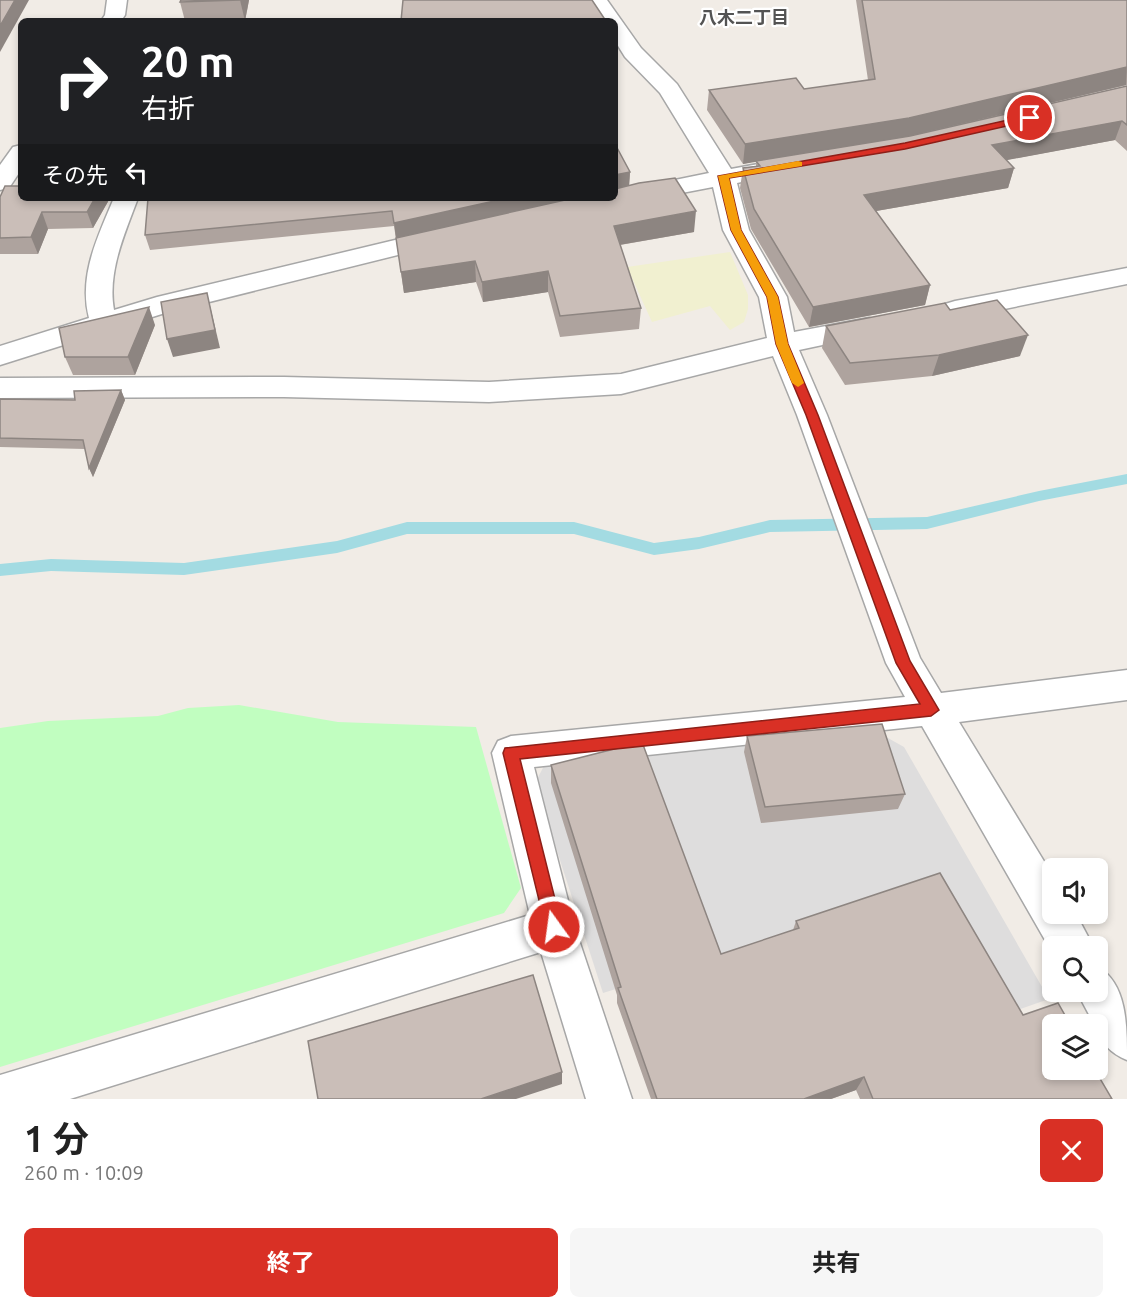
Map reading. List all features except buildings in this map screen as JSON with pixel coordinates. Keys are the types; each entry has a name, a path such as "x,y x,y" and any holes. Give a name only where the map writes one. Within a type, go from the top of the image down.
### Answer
{"street":[{"path":"113,18 117,0"},
{"path":"597,0 610,18"},
{"path":"618,29 633,51 669,89 723,176 736,230 773,297 782,344 812,415 904,663 1066,936"},
{"path":"0,183 18,156"},
{"path":"618,199 723,176 814,161"},
{"path":"0,188 18,189"},
{"path":"104,323 100,313 101,268 125,201"},
{"path":"0,356 157,306 467,231"},
{"path":"932,315 1127,276"},
{"path":"0,388 284,387 500,391 621,384 782,344 897,321"},
{"path":"609,1099 554,927 511,753 931,710 1127,685"},
{"path":"0,1098 554,927"},
{"path":"1106,1002 1127,1038"}],"shaded area":[{"path":"870,728 904,747 1042,987 1042,1001 838,1072 777,939 603,993 535,783 545,764"}],"green space":[{"path":"730,252 748,295 748,309 744,322 730,330 710,306 652,322 627,267"},
{"path":"239,705 338,722 476,727 521,888 504,913 0,1067 0,728 48,721 158,716 188,708"}],"waterway":[{"path":"0,570 51,565 184,569 337,547 407,528 574,528 654,549 699,543 770,526 927,523 1039,496 1127,479"}],"slow traffic":[{"path":"798,164 723,176 736,230 773,297 782,344 798,383"}],"district":[{"name":"八木二丁目","path":"744,17"}],"route":[{"path":"554,927 511,753 931,710 904,663 812,415 782,344 773,297 736,230 723,176 905,146 1030,118"}]}
